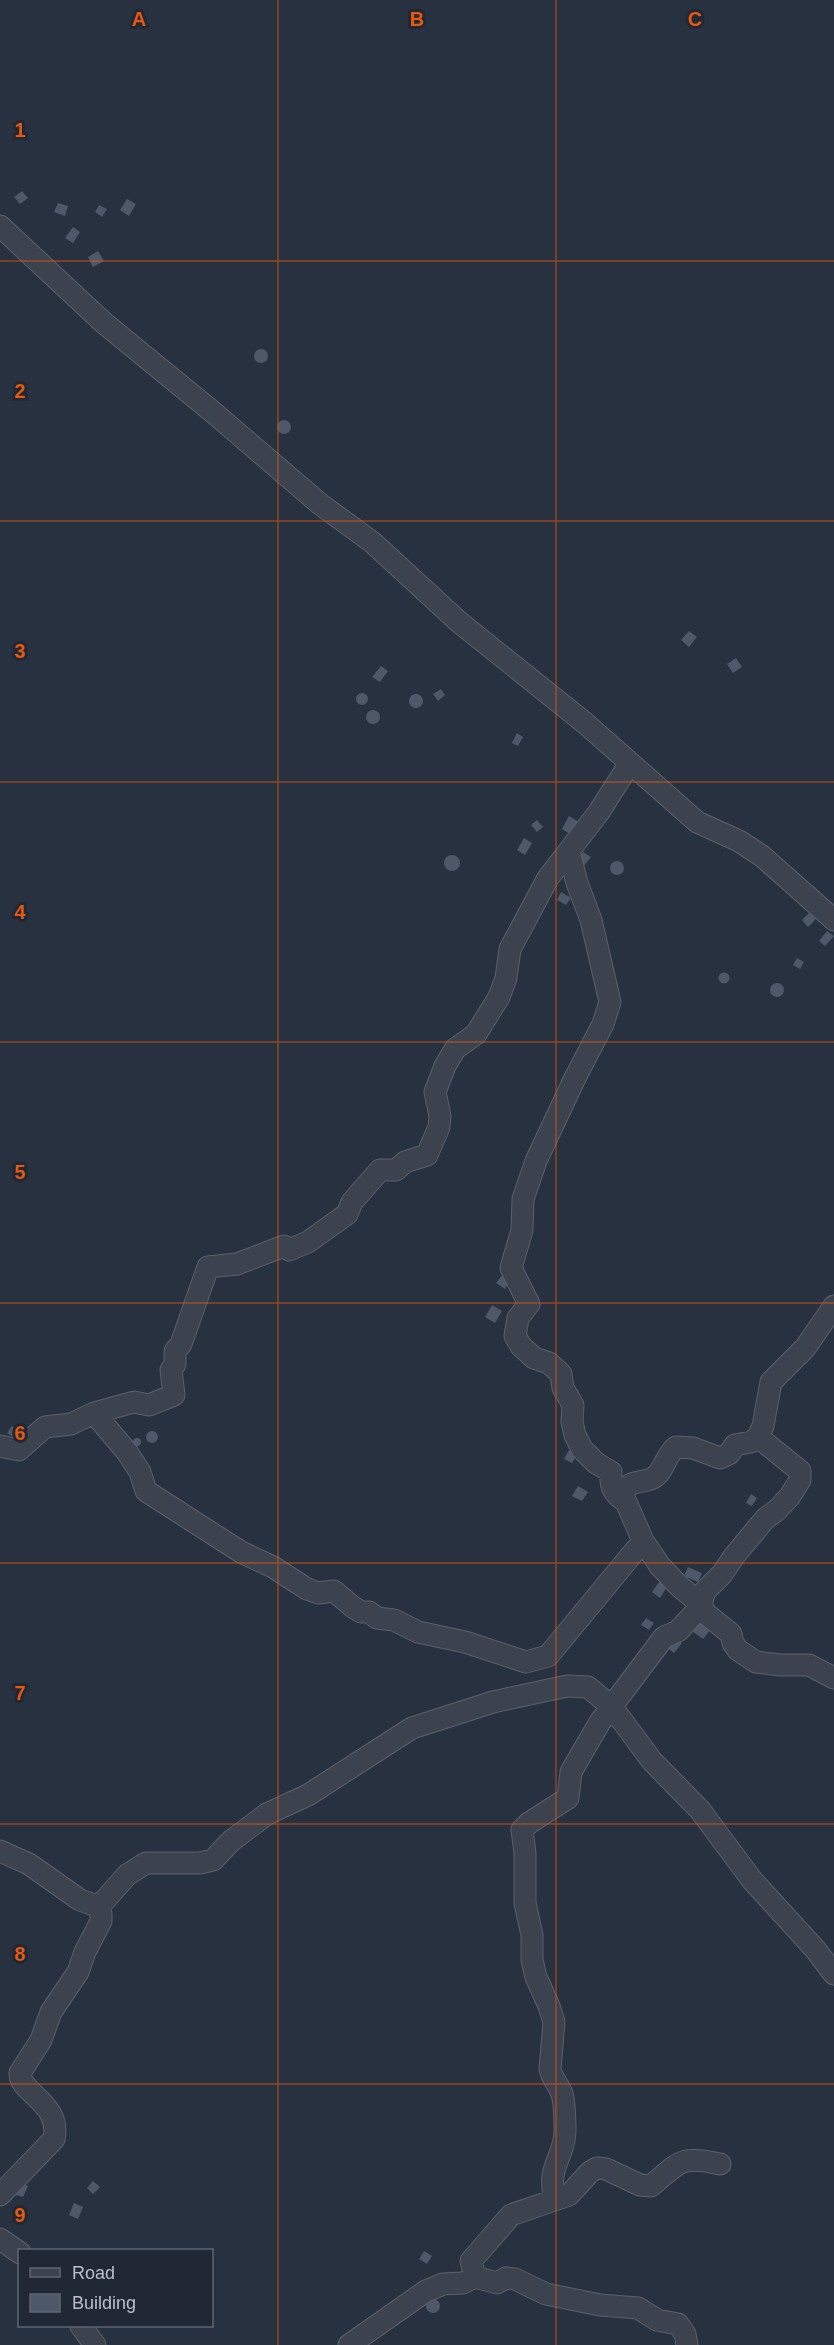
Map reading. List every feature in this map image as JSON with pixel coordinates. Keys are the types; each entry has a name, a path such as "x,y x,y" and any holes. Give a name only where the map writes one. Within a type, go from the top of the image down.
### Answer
{"street":[{"path":"0,226 104,323 214,412 320,504 372,542 459,622 533,680 697,822 739,841 762,856 834,920"},
{"path":"0,1446 19,1450 45,1428 71,1424 94,1413 134,1402 148,1405 174,1395 171,1370 175,1364 175,1351 181,1344 208,1267 237,1264 284,1246 289,1250 308,1242 347,1214 352,1203 380,1170 396,1170 405,1162 427,1155 439,1127 440,1116 435,1092 437,1083 455,1049 476,1034 499,997 506,978 510,949 542,887 612,794 630,764"},
{"path":"569,851 577,883 590,914 610,1002 603,1024 569,1088 536,1161 523,1199 522,1230 511,1268 529,1304 518,1318 515,1336 521,1346 534,1358 549,1363 561,1374 563,1388 573,1405 572,1422 582,1449 596,1463 611,1472 610,1486 616,1495 626,1502"},
{"path":"834,1306 805,1348 771,1382 763,1426 758,1437 751,1442 735,1445 729,1454 720,1458 693,1448 676,1447 657,1475 650,1480 630,1484 624,1488 622,1495 643,1541 666,1573 701,1604 705,1613 730,1634 738,1650 756,1662 809,1665 834,1678"},
{"path":"94,1413 127,1452 140,1472 146,1491 241,1552 273,1567 307,1589 318,1593 334,1591 361,1612 369,1612 377,1618 394,1620 418,1632 465,1642 526,1662 548,1656 643,1541"},
{"path":"555,2199 551,2184 552,2173 565,2134 562,2094 550,2069 554,2022 536,1977 532,1960 532,1935 525,1903 525,1853 521,1834 529,1823 568,1798 574,1766 600,1722 664,1637 678,1631 701,1604 705,1591 722,1575 735,1555 765,1519 790,1496 800,1480 801,1471 758,1437"},
{"path":"97,1906 127,1875 146,1863 200,1863 213,1860 231,1841 260,1819 308,1795 412,1728 493,1702 567,1686 588,1688 612,1707 652,1761 700,1810 752,1880 815,1949 834,1974"},
{"path":"0,1851 29,1864 80,1900 97,1906 101,1914 101,1920 78,1972 51,2012 41,2040 20,2073 22,2082 51,2113 55,2122 54,2139 0,2195"},
{"path":"475,2277 471,2261 511,2215 569,2195 590,2172 597,2168 606,2169 640,2185 651,2186 675,2164 686,2160 703,2160 720,2164"},
{"path":"0,2240 18,2252"},
{"path":"349,2345 426,2291 444,2284 463,2283 475,2277 497,2283 506,2278 515,2279 540,2292 567,2299 600,2305 638,2308 657,2320 678,2324 685,2334 687,2345"},
{"path":"82,2327 95,2345"}],"building":[{"path":"22,191 28,198 20,204 14,197"},
{"path":"127,199 136,204 129,216 120,210"},
{"path":"58,203 68,206 65,216 54,212"},
{"path":"99,205 107,209 102,217 95,212"},
{"path":"73,227 80,232 73,243 65,238"},
{"path":"98,251 104,261 93,267 88,257"},
{"path":"261,349 266,351 268,356 266,361 261,363 256,361 254,356 256,351"},
{"path":"284,420 289,422 291,427 289,432 284,434 279,432 277,427 279,422"},
{"path":"689,631 697,637 689,647 681,640"},
{"path":"736,658 742,667 733,673 727,664"},
{"path":"381,666 388,671 380,682 372,677"},
{"path":"441,689 445,695 438,701 433,694"},
{"path":"364,693 368,699 364,705 360,705 356,697"},
{"path":"416,694 421,696 423,701 421,706 416,708 411,706 409,701 411,696"},
{"path":"370,710 376,710 380,717 376,724 370,724 366,720 366,714"},
{"path":"517,733 523,737 518,746 512,743"},
{"path":"569,816 579,822 572,835 562,829"},
{"path":"537,820 543,827 537,832 531,825"},
{"path":"524,838 532,843 525,855 517,850"},
{"path":"583,852 591,857 583,867 576,862"},
{"path":"452,855 458,857 460,863 458,869 452,871 446,869 444,863 446,857"},
{"path":"614,861 620,861 624,868 620,875 614,875 610,871 610,865"},
{"path":"561,892 571,898 566,905 557,900"},
{"path":"810,912 816,919 808,927 802,920"},
{"path":"827,931 834,936 825,946 819,941"},
{"path":"797,958 804,962 800,969 793,965"},
{"path":"724,972 730,978 724,984 718,978"},
{"path":"777,983 782,985 784,990 782,995 777,997 772,995 770,990 772,985"},
{"path":"503,1274 511,1279 505,1289 496,1283"},
{"path":"492,1305 502,1311 495,1323 485,1317"},
{"path":"12,1426 20,1431 15,1438 7,1433"},
{"path":"152,1431 158,1437 152,1443 146,1437"},
{"path":"137,1438 141,1442 137,1446 133,1442"},
{"path":"569,1450 577,1454 572,1463 564,1459"},
{"path":"578,1486 588,1492 582,1501 572,1496"},
{"path":"751,1494 757,1498 752,1506 746,1503"},
{"path":"688,1567 702,1573 698,1582 684,1576"},
{"path":"659,1582 667,1587 660,1598 652,1592"},
{"path":"646,1618 654,1623 649,1630 641,1625"},
{"path":"701,1620 712,1628 703,1639 692,1631"},
{"path":"672,1637 682,1643 674,1653 665,1646"},
{"path":"93,2181 100,2187 93,2194 87,2188"},
{"path":"17,2182 28,2186 23,2197 13,2194"},
{"path":"74,2203 83,2207 78,2219 69,2215"},
{"path":"424,2251 432,2256 427,2264 419,2259"},
{"path":"433,2299 438,2301 440,2306 438,2311 433,2313 428,2311 426,2306 428,2301"}]}
